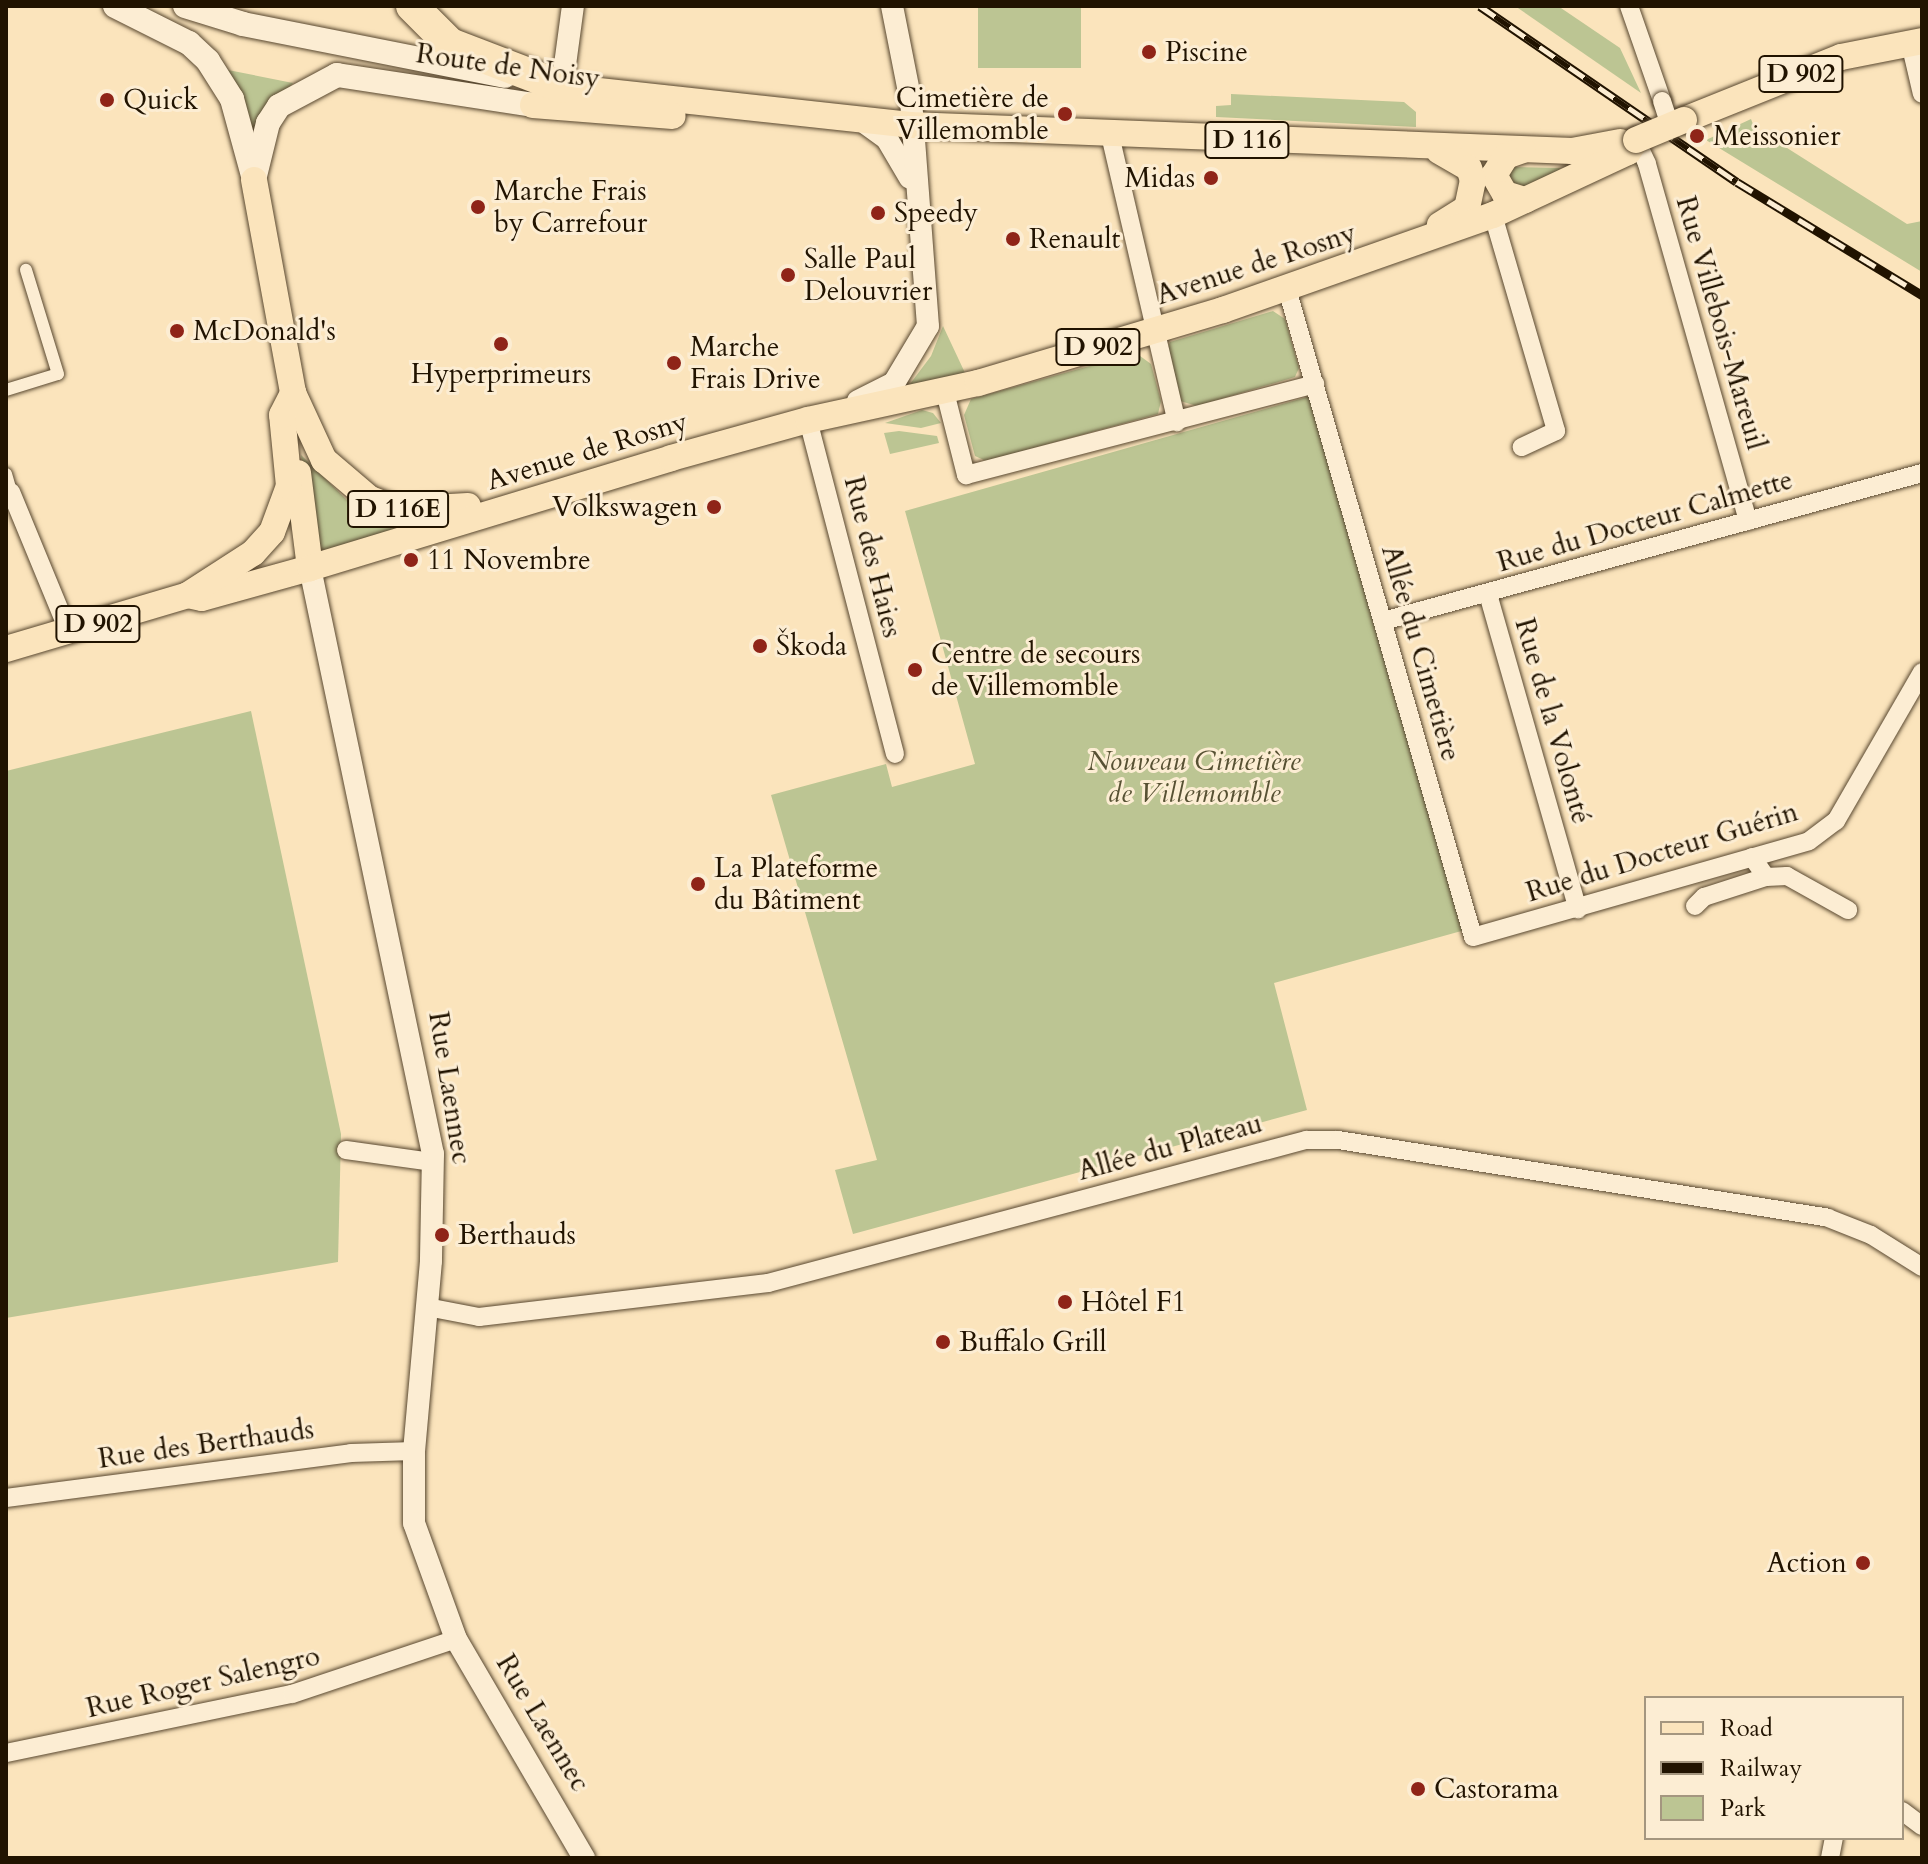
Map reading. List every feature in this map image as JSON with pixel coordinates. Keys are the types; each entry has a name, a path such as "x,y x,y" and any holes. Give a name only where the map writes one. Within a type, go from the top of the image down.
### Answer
{"highway":[{"path":"413,8 450,44 562,87"}],"main road":[{"path":"115,6 189,43 208,61 232,99 254,180"},
{"name":"D 116","path":"185,6 258,27 562,87"},
{"name":"Avenue de Rosny","path":"310,568 523,506 561,490 808,420 945,392 1287,289 1493,215 1628,152 1636,140 1841,57 1916,42"},
{"name":"Route de Noisy","path":"254,180 268,123 279,106 337,75 533,105 793,125 814,116"},
{"name":"Route de Noisy","path":"562,87 864,122 1110,135 1523,150 1584,150 1636,140"},
{"name":"Route de Noisy","path":"1382,256 1467,208 1473,194 1469,168 1432,148"},
{"path":"1523,150 1506,156 1494,175 1505,194 1525,200"},
{"name":"Rue Laennec","path":"254,180 293,393 315,444 340,478 370,499 398,510 448,511 561,490"},
{"name":"Rue Laennec","path":"253,553 272,532 289,486 282,415 293,393"},
{"name":"Rue Laennec","path":"293,393 290,413 310,568"},
{"path":"253,553 280,555 310,568"},
{"name":"D 902","path":"6,649 69,633 188,595 253,553"},
{"name":"D 902","path":"188,595 202,598 310,568"}],"street":[{"path":"533,105 562,87 573,6"},
{"path":"808,420 880,393 894,383 921,346 928,326 928,299 910,125 911,102 892,6"},
{"path":"1629,6 1662,101 1677,123"},
{"path":"1916,42 1922,94"},
{"path":"864,122 903,160 917,194"},
{"path":"1110,135 1152,332 1177,422"},
{"name":"Rue Villebois-Mareuil","path":"1636,140 1647,164 1748,521"},
{"path":"1493,215 1556,431 1522,447"},
{"path":"6,390 58,374 26,270"},
{"name":"Allée du Cimetière","path":"1287,289 1473,937"},
{"path":"945,392 966,475 1315,384"},
{"name":"Rue des Haies","path":"808,420 895,754"},
{"name":"Rue du Docteur Calmette","path":"1383,621 1922,473"},
{"path":"6,474 69,633"},
{"name":"Rue Laennec","path":"310,568 433,1162 427,1307 414,1451 414,1523 456,1639 584,1858"},
{"name":"Rue de la Volonté","path":"1488,594 1578,909"},
{"name":"Rue du Docteur Guérin","path":"1473,937 1809,841 1836,821 1922,672"},
{"path":"1752,857 1766,877"},
{"path":"1695,906 1704,897 1766,877 1787,876 1848,910"},
{"name":"Allée du Plateau","path":"427,1307 479,1317 768,1283 1306,1140 1351,1142 1828,1218 1871,1235 1922,1267"},
{"path":"346,1150 433,1162"},
{"name":"Rue des Berthauds","path":"6,1498 351,1453 414,1451"},
{"name":"Rue Roger Salengro","path":"6,1753 292,1694 456,1639"},
{"path":"1904,1812 1922,1826"}],"green space":[{"path":"978,6 1081,6 1081,68 978,68"},
{"path":"1515,6 1558,6 1620,48 1641,93"},
{"path":"228,70 293,83 251,135 246,108"},
{"path":"1231,94 1404,102 1416,112 1416,127 1216,117 1216,106 1231,105"},
{"path":"1751,119 1754,127 1907,224 1922,221 1922,272 1706,140"},
{"path":"1511,167 1560,168 1562,172 1517,194 1508,171"},
{"path":"1273,311 1285,319 1299,368 1295,377 1197,406 1180,401 1166,352 1170,342"},
{"path":"943,326 966,375 907,388 931,356"},
{"path":"1136,353 1151,364 1161,401 1158,414 986,461 975,456 964,415 971,399"},
{"name":"Nouveau Cimetière de Villemomble","path":"1314,395 1465,930 1274,983 1307,1110 853,1234 835,1170 877,1160 771,795 886,764 892,787 975,764 905,511"},
{"path":"922,410 933,413 941,423 921,428 885,423"},
{"path":"899,431 937,436 939,443 890,454 884,433"},
{"path":"301,455 348,501 381,519 408,525 314,557"},
{"path":"251,711 341,1134 338,1262 6,1318 6,771"}],"railway":[{"path":"1480,6 1737,182 1922,295"}],"place":[{"name":"Piscine","path":"1149,52"},
{"name":"Quick","path":"107,100"},
{"name":"Cimetière de Villemomble","path":"1065,114"},
{"name":"Meissonier","path":"1697,136"},
{"name":"Midas","path":"1211,178"},
{"name":"Marche Frais by Carrefour","path":"478,207"},
{"name":"Speedy","path":"878,213"},
{"name":"Renault","path":"1013,239"},
{"name":"Salle Paul Delouvrier","path":"788,275"},
{"name":"McDonald's","path":"177,331"},
{"name":"Hyperprimeurs","path":"501,344"},
{"name":"Marche Frais Drive","path":"674,363"},
{"name":"Volkswagen","path":"714,507"},
{"name":"11 Novembre","path":"411,560"},
{"name":"Škoda","path":"760,646"},
{"name":"Centre de secours de Villemomble","path":"915,670"},
{"name":"La Plateforme du Bâtiment","path":"698,884"},
{"name":"Berthauds","path":"442,1235"},
{"name":"Hôtel F1","path":"1065,1302"},
{"name":"Buffalo Grill","path":"943,1342"},
{"name":"Action","path":"1863,1563"},
{"name":"Castorama","path":"1418,1789"}]}
